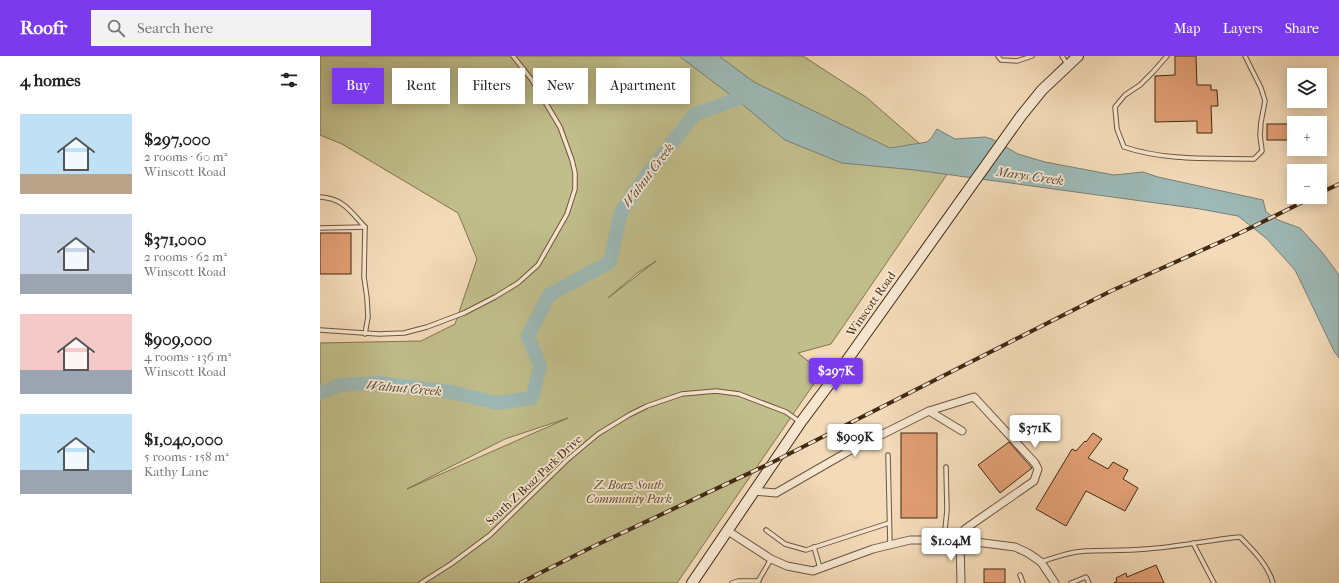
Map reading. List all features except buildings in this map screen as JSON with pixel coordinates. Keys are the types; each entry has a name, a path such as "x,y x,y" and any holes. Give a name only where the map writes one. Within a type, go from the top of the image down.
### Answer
{"main road":[{"name":"Winscott Road","path":"692,583 801,422 1015,124 1042,90 1078,56"}],"street":[{"path":"754,490 776,493 849,450 929,411 974,397 1035,463 1038,469 1034,481 965,529 960,540 961,583"},
{"path":"929,411 962,431"},
{"path":"728,531 771,559 787,566 813,571 873,549 910,540 960,540 1015,547 1028,553 1040,562 1055,583"}],"lane":[{"path":"320,330 380,334 404,332 427,327 464,313 518,283 538,265 567,214 574,189 574,173 572,160 560,127 532,80 513,56"},
{"path":"998,56 1001,60 1017,61 1032,56"},
{"path":"1062,56 1067,65"},
{"path":"1166,56 1140,86 1125,95 1115,107 1117,129 1124,147 1140,153 1180,158 1254,159 1262,151 1260,135 1265,101 1261,88 1245,56"},
{"path":"320,197 333,199 340,202 365,227 364,277 368,298 368,317 365,334"},
{"path":"320,228 365,227"},
{"name":"South Z Boaz Park Drive","path":"421,583 451,564 490,534 566,460 598,434 647,406 682,394 716,390 739,394 786,412 801,422"},
{"path":"888,456 890,545"},
{"path":"944,540 947,510 946,467"},
{"path":"766,530 785,544 806,550 889,523"},
{"path":"1040,562 1065,554 1084,551 1125,551 1167,548 1240,537 1256,554 1272,577 1273,583"},
{"path":"1193,543 1214,583"},
{"path":"814,548 820,568"},
{"path":"732,583 738,581 758,582 771,559"},
{"path":"1020,575 1023,583"},
{"path":"1071,583 1086,577 1089,583"}],"green space":[{"name":"Z. Boaz South Community Park","path":"320,56 803,56 866,97 950,170 831,344 798,353 822,372 677,583 320,583 320,343 421,341 455,324 477,259 458,213 342,144 320,135","holes":["656,261 608,298 636,274","568,418 407,489 505,439"]}],"water":[{"name":"Marys Creek","path":"679,56 719,56 754,82 890,148 927,142 937,129 955,139 985,137 992,139 1018,154 1045,162 1114,175 1143,172 1158,177 1263,200 1266,212 1278,220 1300,228 1322,252 1339,275 1339,358 1334,351 1295,270 1266,238 1238,216 1200,209 915,170 842,163 785,140 736,99"}],"waterway":[{"name":"Walnut Creek","path":"320,393 340,385 379,383 451,392 497,403 532,398 540,366 528,336 549,295 610,262 621,212 648,173 695,114 749,95"}],"railway":[{"path":"1327,190 1339,184"},
{"path":"520,583 590,548 773,462 1111,291 1238,234 1299,204"}]}
